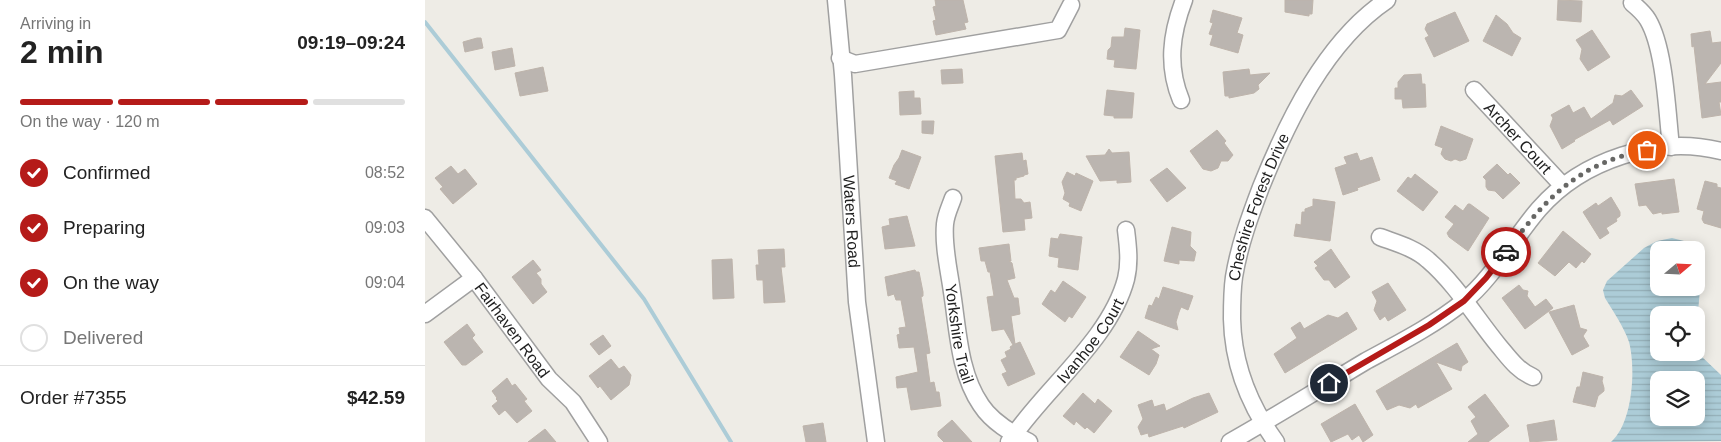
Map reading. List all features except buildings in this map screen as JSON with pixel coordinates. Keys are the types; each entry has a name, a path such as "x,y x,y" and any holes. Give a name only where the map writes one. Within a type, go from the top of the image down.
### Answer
{"street":[{"name":"Waters Road","path":"836,0 843,75 857,302 877,442"},
{"path":"1181,100 1172,74 1171,58 1172,43 1184,0"},
{"name":"Cheshire Forest Drive","path":"1276,442 1253,408 1244,384 1233,337 1234,277 1245,233 1278,144 1328,58 1377,2"},
{"path":"1632,3 1649,21 1659,54 1671,146"},
{"path":"840,58 855,64 1058,30 1071,4"},
{"name":"Archer Court","path":"1473,90 1563,186"},
{"path":"1230,442 1429,325 1464,301 1486,278 1539,210 1563,186 1577,176 1608,161 1637,152 1671,146 1702,147 1721,151"},
{"name":"Yorkshire Trail","path":"953,198 945,225 945,244 967,376 973,392 993,420 1011,438 1029,442"},
{"name":"Fairhaven Road","path":"425,218 474,278 549,379 573,402 599,442"},
{"name":"Ivanhoe Court","path":"1011,438 1031,411 1083,354 1112,312 1125,280 1128,263 1126,230"},
{"path":"1380,237 1413,250 1428,259 1451,283 1518,369 1533,377"},
{"path":"425,314 474,278"}],"water":[{"path":"1672,238 1684,241 1657,241"},
{"path":"1650,245 1650,296 1699,296 1699,306 1650,306 1650,361 1705,360 1721,375 1721,441 1611,442 1624,422 1628,409 1631,395 1632,366 1627,336 1605,298 1603,290 1607,281"}],"waterway":[{"path":"425,22 644,299 731,442"}],"way so far":[{"path":"1506,252 1539,210 1563,186 1577,176 1608,161 1647,150"}],"route":[{"path":"1329,383 1429,325 1464,301 1486,278 1506,252"}]}
